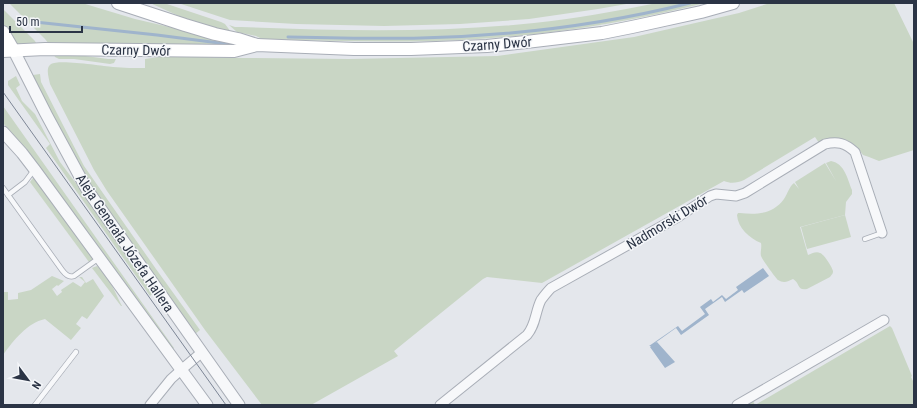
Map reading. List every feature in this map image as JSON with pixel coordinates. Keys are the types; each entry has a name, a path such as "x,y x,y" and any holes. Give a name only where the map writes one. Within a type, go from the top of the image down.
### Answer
{"main road":[{"name":"Czarny Dwór","path":"118,3 215,34 238,38 257,46"},
{"name":"Czarny Dwór","path":"9,51 45,49 234,51 257,46 411,49 487,46 594,34 693,14 733,3"},
{"path":"3,32 9,51"}],"street":[{"name":"Aleja Generała Józefa Hallera","path":"9,51 46,114 86,188 239,405"},
{"name":"Aleja Generała Józefa Hallera","path":"3,132 35,170 207,405"},
{"name":"Nadmorski Dwór","path":"440,405 530,332 534,324 540,302 551,288 678,217 710,196 716,194 736,196 745,193 825,144 845,144 855,152 882,233"},
{"path":"737,405 884,320"},
{"path":"150,405 180,370 201,353"}],"lane":[{"path":"8,195 26,182 35,170"},
{"path":"3,188 64,273 72,277 99,258"},
{"path":"865,239 882,233"},
{"path":"34,405 76,352"}],"green space":[{"path":"9,3 82,3 135,19 235,45 49,44"},
{"path":"150,3 164,3 221,22 225,24 231,32 190,21"},
{"path":"178,3 632,3 529,19 460,24 384,26 296,24 230,20"},
{"path":"657,3 705,3 645,17 584,28 460,40 388,42 262,39 256,36 237,32 229,25 235,27 351,30 425,30 498,26 549,21"},
{"path":"770,3 894,3 914,44 914,150 879,161 863,155 854,144 844,139 832,139 819,143 815,137 744,180 734,183 724,181 542,283 487,277 483,279 394,351 398,356 311,405 262,405 205,330 107,191 94,170 50,84 48,73 48,68 51,64 63,62 145,68 145,59 166,56 349,59 497,56 634,37 739,13"},
{"path":"3,9 35,41 37,45 16,44 3,23"},
{"path":"54,55 78,55 116,59 114,63 110,64 74,59 59,59"},
{"path":"40,74 41,82 84,166 200,330 195,334 93,189 71,151 33,75"},
{"path":"16,76 20,85 16,88 22,101 35,114 60,162 153,293 150,296 46,148 50,144 8,85 8,81"},
{"path":"3,106 174,348 172,349 32,158 3,123"},
{"path":"831,161 842,168 847,176 852,194 846,202 845,215 800,227 808,255 817,252 822,254 828,261 833,271 830,277 807,289 802,289 793,279 782,282 776,278 761,256 761,243 745,232 739,224 737,215 738,213 752,214 770,211 780,204 794,183 799,189 795,182 825,163 836,181 826,163"},
{"path":"33,178 93,259 89,262 30,182"},
{"path":"845,215 851,237 807,249 801,227"},
{"path":"97,266 105,274 122,306 92,268"},
{"path":"52,276 64,281 52,289 57,296 62,292 61,290 73,282 81,287 85,282 79,277 82,277 86,283 93,279 104,296 87,319 82,316 76,324 81,328 71,340 45,319 32,324 27,328 16,338 3,355 3,292 8,292 8,300 18,299 18,293 31,290"},
{"path":"890,326 914,383 914,405 755,405"},
{"path":"753,401 755,405 746,405"}],"water":[{"path":"763,268 769,276 744,293 742,290 725,302 722,297 705,309 709,315 681,335 676,328 655,343 657,342 675,362 665,368 650,347 651,346 649,346 678,326 682,331 705,314 700,307 711,299 713,302 722,295 726,299 738,290 736,287"}],"waterway":[{"path":"288,37 404,38 489,35 590,23 657,11 690,3"},
{"path":"35,22 227,44"}],"tram line":[{"path":"3,92 226,405"}]}
